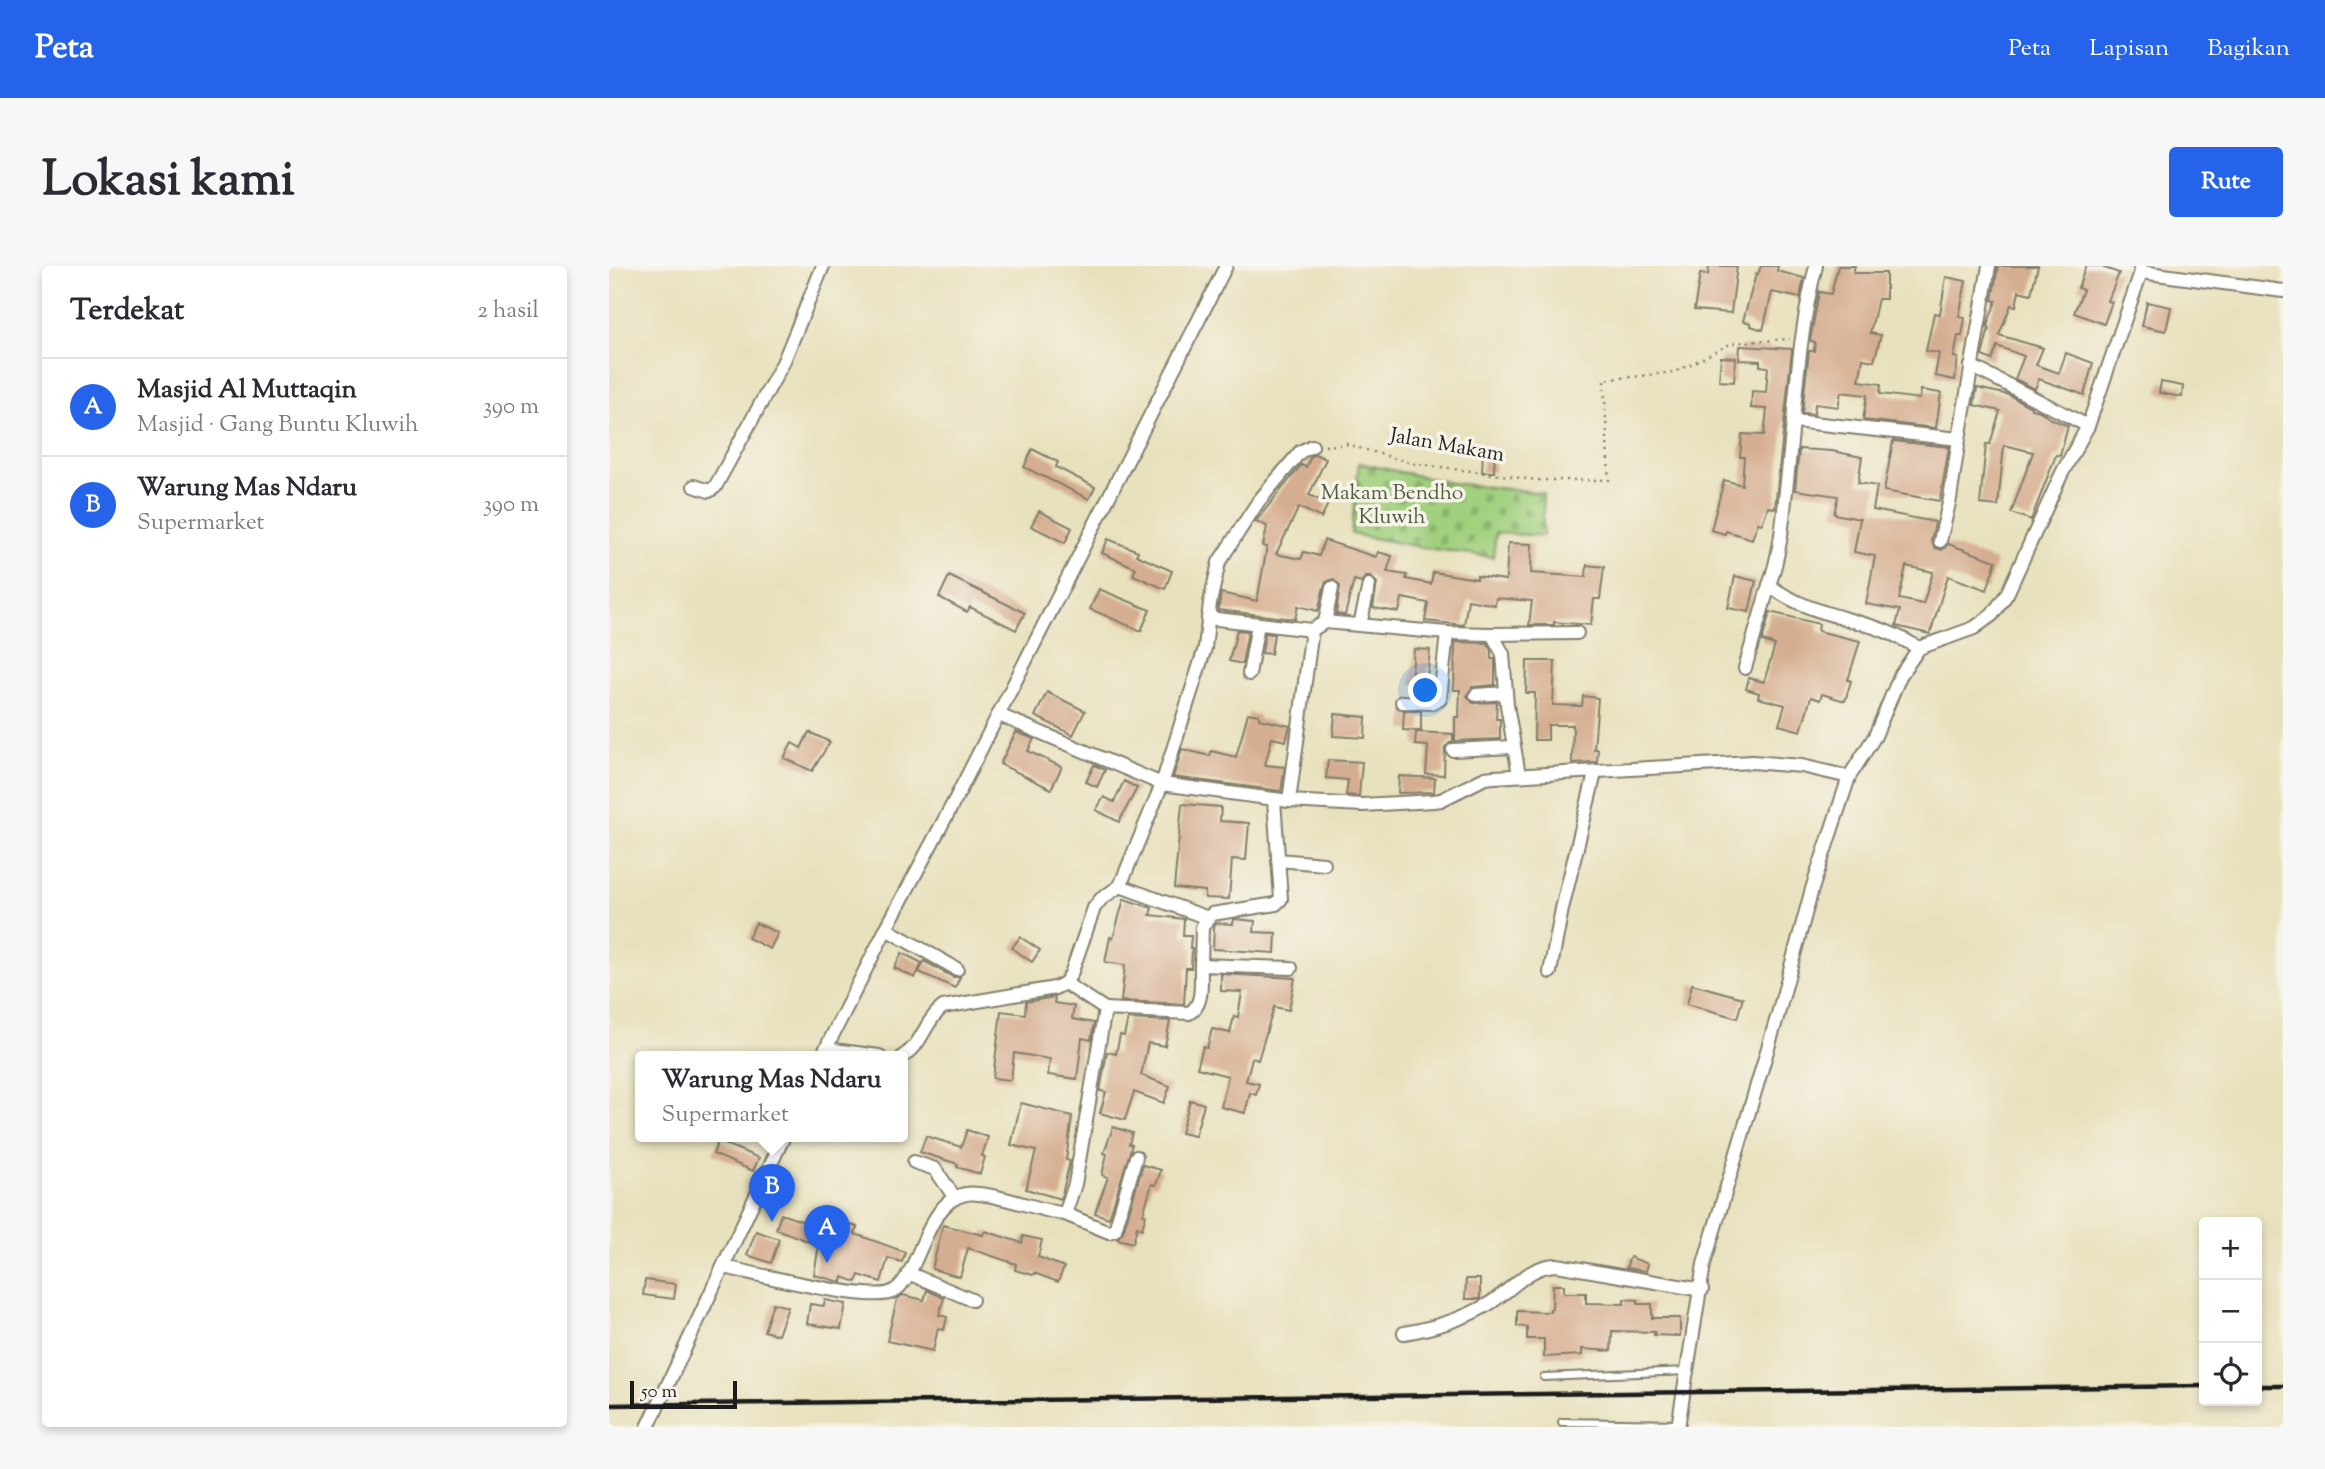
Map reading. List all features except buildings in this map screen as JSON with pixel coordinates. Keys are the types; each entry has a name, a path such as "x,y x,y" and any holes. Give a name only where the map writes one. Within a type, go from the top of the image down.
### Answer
{"street":[{"path":"694,486 709,491 715,486 783,363 823,266"},
{"path":"825,1051 999,715 1226,266"},
{"path":"1745,667 1775,570 1794,421 1805,305 1816,266"},
{"path":"1940,541 1951,499 1989,266"},
{"path":"1678,1426 1702,1290 1704,1264 1812,889 1849,777 1875,736 1900,676 1919,648 1975,628 1992,615 2007,594 2063,473 2088,426 2140,269 2283,290"},
{"path":"1971,366 2088,426"},
{"path":"1794,421 1959,439"},
{"path":"908,1053 933,1014 943,1007 1055,988 1065,983 1071,974 1094,908 1101,899 1120,886 1162,784 1205,648 1219,562 1258,502 1300,452 1312,446"},
{"path":"1360,625 1369,584"},
{"path":"1769,585 1783,596 1799,603 1879,629 1919,648"},
{"path":"1325,622 1332,588"},
{"path":"1208,618 1312,630 1325,622 1447,633 1577,633"},
{"path":"1249,674 1258,624"},
{"path":"1289,802 1312,630"},
{"path":"1402,702 1440,701 1447,633"},
{"path":"1492,634 1503,653 1513,747 1519,775"},
{"path":"1476,695 1506,693"},
{"path":"999,715 1162,784 1289,802 1362,805 1441,800 1485,778 1595,773 1731,762 1801,766 1849,777"},
{"path":"1453,750 1513,747"},
{"path":"1550,972 1562,909 1595,773"},
{"path":"1065,983 1105,1009 1193,1011 1199,1000 1202,927 1208,918 1218,912 1276,904 1281,900 1274,800"},
{"path":"1278,860 1324,864"},
{"path":"1120,886 1208,918"},
{"path":"886,929 957,969"},
{"path":"1201,965 1291,968"},
{"path":"1065,1214 1075,1184 1105,1009"},
{"path":"648,1427 781,1142"},
{"path":"724,1266 832,1290 887,1294 899,1287 908,1273 933,1220 955,1198 967,1193 1065,1214 1109,1232 1115,1230 1136,1157"},
{"path":"915,1162 940,1173 955,1198"},
{"path":"1404,1333 1460,1319 1489,1304 1533,1270 1544,1265 1702,1290"},
{"path":"908,1273 972,1300"}],"lane":[{"path":"1544,1377 1687,1371"},
{"path":"1562,1422 1678,1426"}],"path":[{"name":"Jalan Makam","path":"1312,446 1346,444 1411,463 1536,480 1609,480 1604,380 1675,372 1731,343 1802,339"}],"green space":[{"name":"Makam Bendho Kluwih","path":"1359,463 1451,483 1543,493 1543,536 1496,533 1493,557 1351,534"}],"railway":[{"path":"609,1405 2199,1386"},
{"path":"2262,1386 2283,1386"}],"place":[{"name":"Warung Mas Ndaru","path":"772,1222"},
{"name":"Masjid Al Muttaqin","path":"827,1263"}]}
